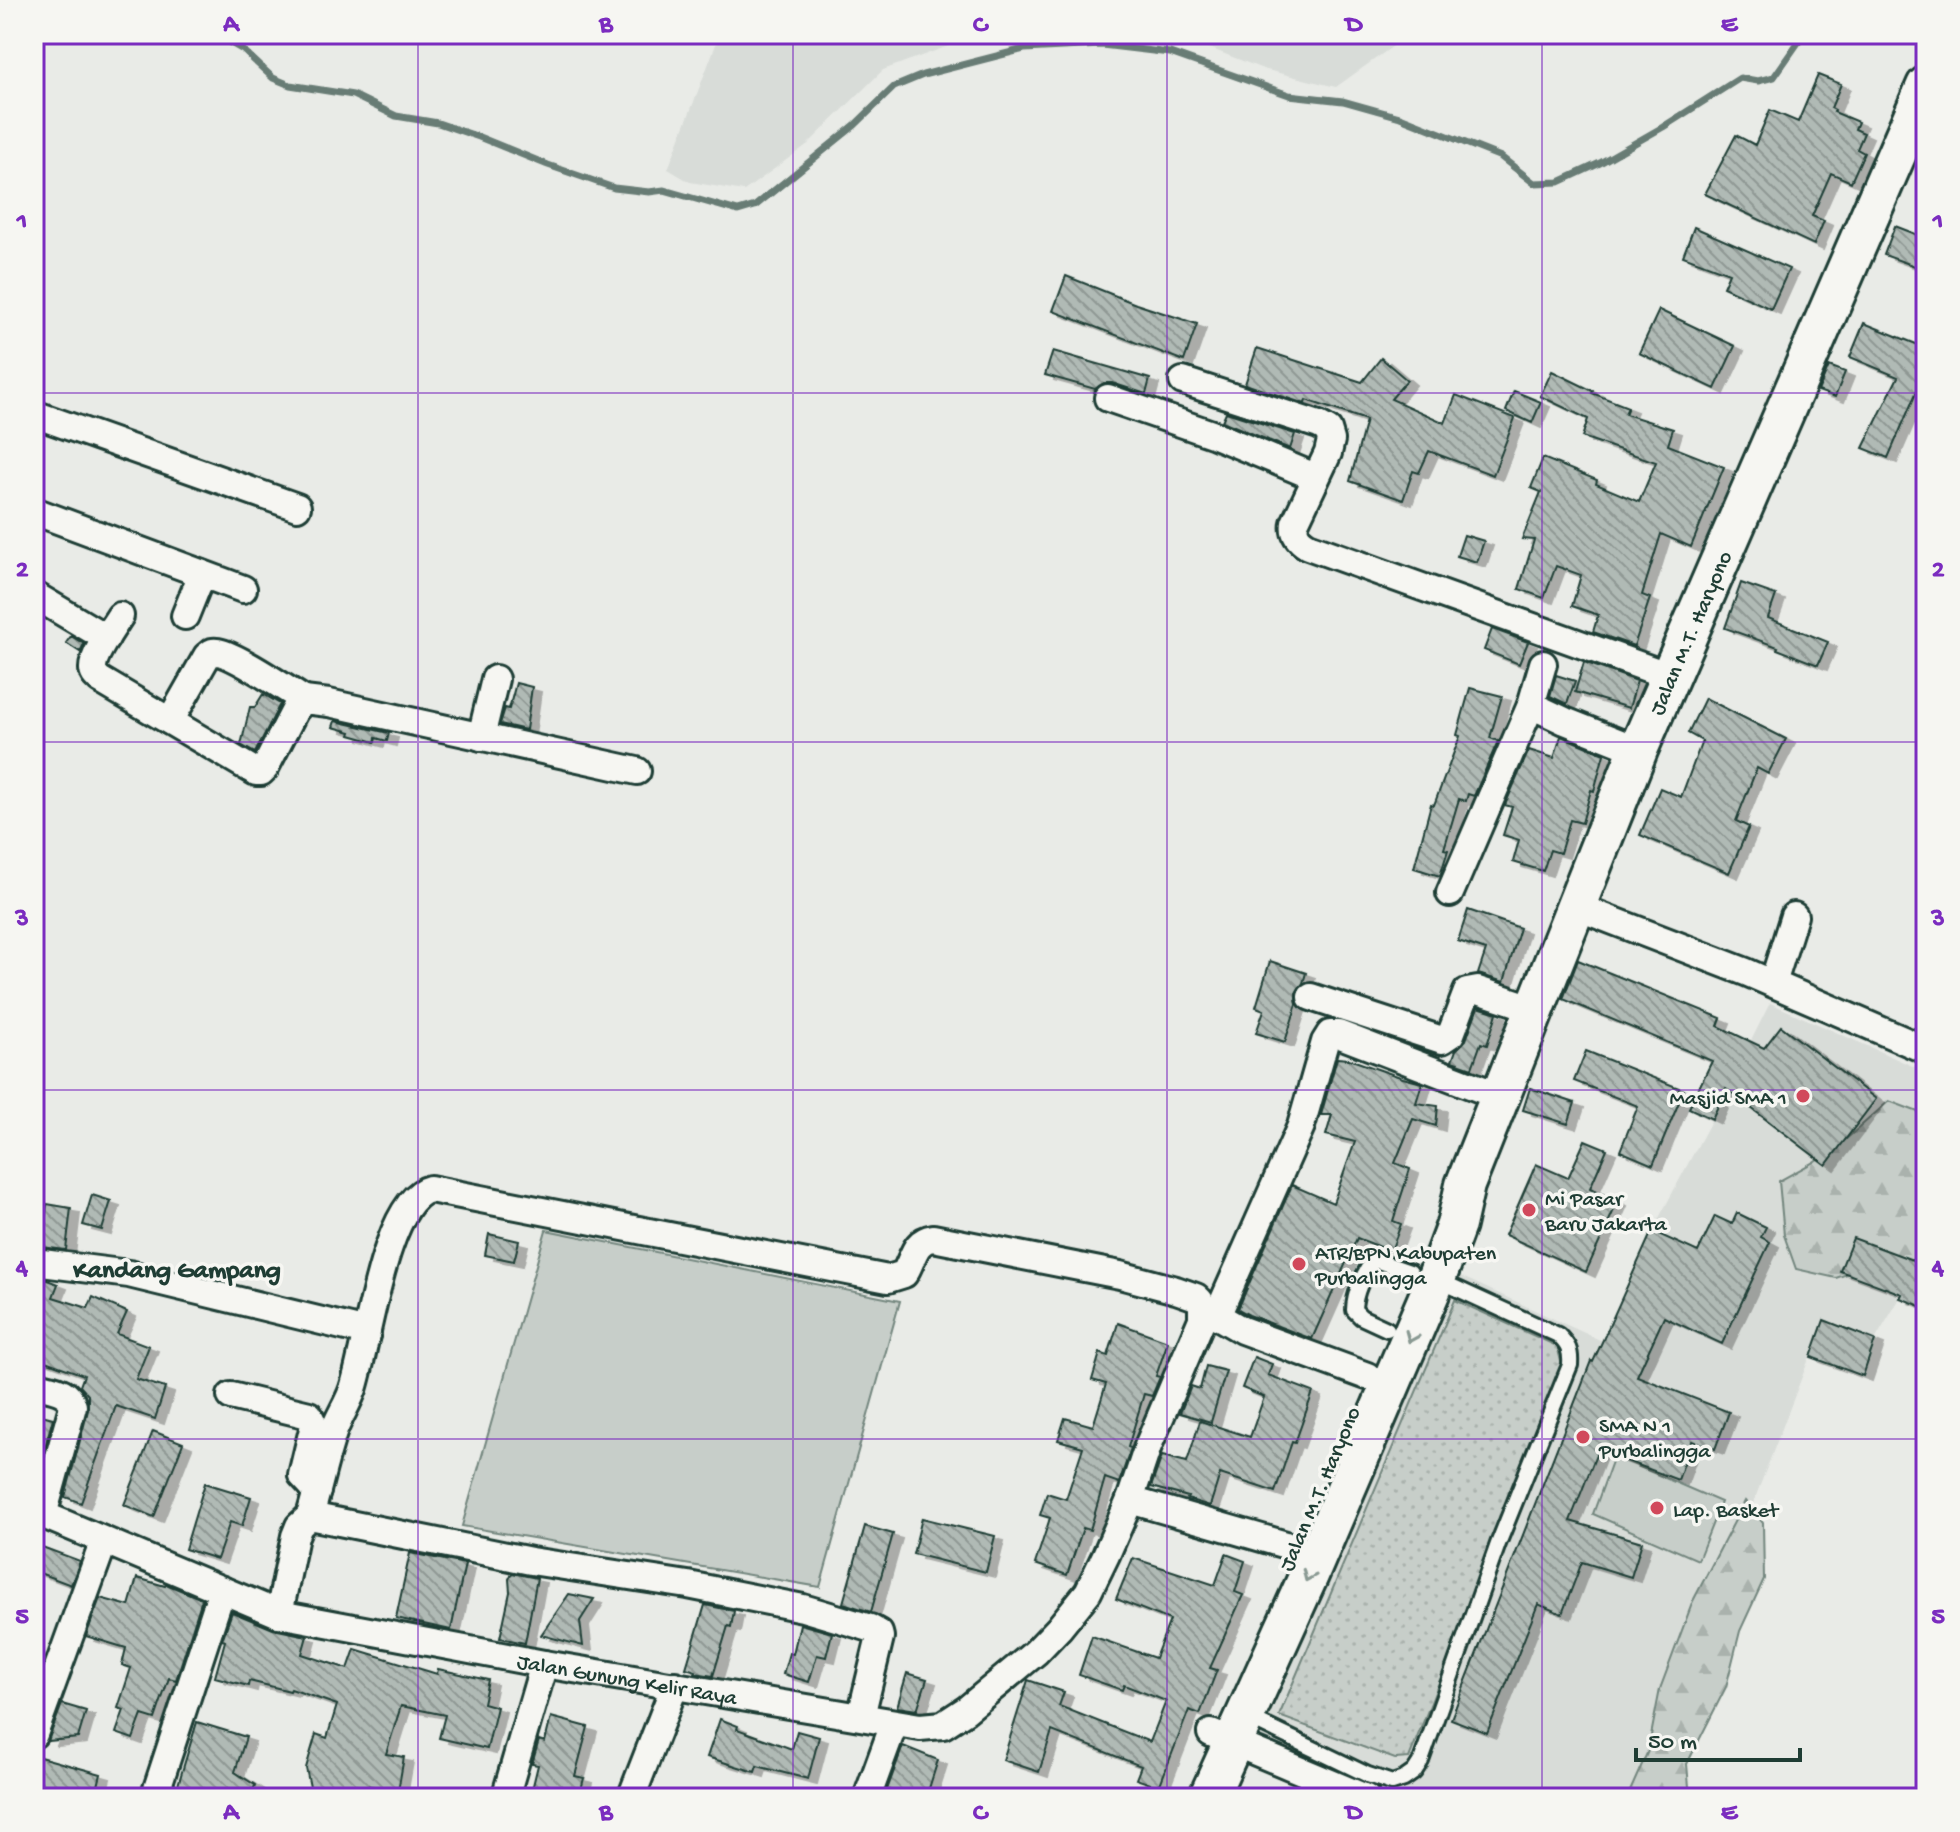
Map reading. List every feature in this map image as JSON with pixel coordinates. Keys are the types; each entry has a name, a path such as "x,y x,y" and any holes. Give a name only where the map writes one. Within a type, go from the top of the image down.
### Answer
{"main road":[{"name":"Jalan M.T. Haryono","path":"1182,1798 1229,1730 1309,1575 1423,1276 1423,1240 1465,1185 1669,676 1926,86"},
{"name":"Jalan M.T. Haryono","path":"1208,1798 1293,1547 1387,1329 1423,1276"}],"street":[{"path":"1183,381 1328,430 1331,440 1328,453 1295,523 1297,537 1308,546 1669,676"},
{"path":"1108,398 1215,435 1315,477"},
{"path":"34,414 297,507"},
{"path":"34,511 243,589"},
{"path":"185,616 202,574"},
{"path":"34,595 113,627 93,667 100,680 256,772 265,768 295,710 304,700"},
{"path":"170,721 207,656 217,651 304,700 637,771"},
{"path":"1450,893 1531,705 1543,664"},
{"path":"481,737 495,679"},
{"path":"1531,705 1638,750"},
{"path":"1575,906 1773,983 1926,1050"},
{"path":"1773,983 1794,916"},
{"path":"1311,997 1442,1040 1451,1034 1467,992 1478,990 1535,1009"},
{"name":"Jalan Gunung Kelir Raya","path":"39,1513 266,1608 544,1664 894,1724 920,1727 943,1725 966,1710 1036,1652 1088,1592 1130,1500 1148,1446 1203,1313 1210,1311 1301,1126 1330,1034 1338,1034 1499,1096"},
{"path":"266,1608 303,1521 332,1435 353,1390 359,1330 387,1254 414,1199 430,1189 888,1279 904,1274 921,1241 933,1238 1120,1275 1196,1297 1210,1311 1242,1330 1367,1376"},
{"path":"34,1262 129,1274 359,1330"},
{"path":"34,1384 67,1394 73,1406 39,1513"},
{"path":"231,1396 309,1415 314,1425 302,1471 311,1494"},
{"path":"311,1494 531,1561 688,1585 803,1608 870,1628 880,1637 861,1716"},
{"path":"1130,1500 1293,1547"},
{"path":"34,1734 104,1541"},
{"path":"154,1798 222,1590"},
{"path":"505,1798 544,1664"},
{"path":"631,1798 675,1685"},
{"path":"867,1798 894,1724"},
{"path":"1229,1730 1366,1798"}],"lane":[{"path":"1229,1730 1392,1783 1414,1772 1421,1761 1498,1544 1570,1365 1571,1353 1568,1344 1558,1335 1423,1276"}],"shaded area":[{"path":"720,34 1016,34 962,41 883,70 808,144 744,191 690,182 668,169"},
{"path":"1174,34 1410,34 1336,87 1263,69"},
{"name":"SMA N 1 Purbalingga","path":"1770,1003 1926,1072 1926,1308 1900,1298 1875,1340 1824,1320 1639,1798 1385,1798 1251,1745 1458,1275 1602,1341 1652,1231"}],"green space":[{"path":"1889,1101 1926,1115 1926,1270 1881,1262 1836,1278 1796,1269 1784,1235 1779,1181 1844,1141"},
{"path":"546,1230 900,1301 820,1587 462,1526"},
{"path":"1455,1300 1557,1346 1563,1369 1409,1758 1395,1759 1279,1716"},
{"name":"Lap. Basket","path":"1614,1456 1721,1502 1698,1560 1593,1514"},
{"path":"1745,1501 1763,1523 1764,1579 1740,1631 1726,1687 1687,1764 1690,1798 1627,1798 1648,1751 1660,1689 1693,1601"}],"building":[{"path":"1818,75 1841,84 1831,108 1858,122 1855,129 1864,133 1857,149 1864,153 1851,182 1831,173 1812,216 1824,221 1814,245 1705,194 1736,135 1755,145 1770,110 1798,122"},
{"path":"1895,226 1926,238 1926,270 1884,255"},
{"path":"1694,227 1789,269 1771,309 1723,287 1729,273 1683,256"},
{"path":"1066,276 1197,324 1184,361 1053,311"},
{"path":"1659,310 1735,346 1715,389 1639,353"},
{"path":"1864,323 1926,348 1926,370 1888,458 1863,448 1898,377 1850,357"},
{"path":"1257,348 1362,382 1381,358 1407,380 1391,399 1445,423 1456,395 1515,418 1493,475 1429,451 1419,473 1413,471 1403,500 1350,481 1366,420 1245,384"},
{"path":"1053,351 1150,379 1146,394 1112,383 1104,383 1095,389 1045,375"},
{"path":"1829,366 1845,372 1835,397 1818,391"},
{"path":"1552,371 1592,393 1628,407 1625,414 1673,429 1668,445 1724,467 1691,547 1661,534 1642,595 1650,598 1634,646 1593,632 1598,615 1572,606 1581,575 1556,566 1544,598 1519,589 1534,540 1522,539 1541,492 1531,488 1543,458 1597,480 1596,484 1639,502 1656,462 1582,437 1588,419 1540,396"},
{"path":"1514,391 1541,402 1532,423 1506,411"},
{"path":"1226,412 1295,434 1290,449 1222,421"},
{"path":"1464,535 1484,541 1477,562 1457,556"},
{"path":"1741,583 1776,595 1768,618 1828,642 1818,665 1725,628"},
{"path":"1492,629 1528,642 1519,664 1484,650"},
{"path":"71,636 84,644 80,652 66,643"},
{"path":"1584,662 1637,681 1629,708 1575,692"},
{"path":"1556,675 1575,681 1567,704 1550,696"},
{"path":"516,683 532,687 526,730 500,724 505,708 509,709"},
{"path":"1470,688 1502,696 1490,738 1498,741 1474,796 1468,794 1466,801 1459,799 1444,849 1448,850 1440,876 1414,868 1431,804 1434,805 1460,736 1457,735"},
{"path":"263,694 280,704 255,753 241,745 250,707 255,707"},
{"path":"1705,698 1786,739 1768,774 1757,768 1736,821 1749,827 1729,873 1640,835 1660,788 1681,797 1702,741 1688,733"},
{"path":"335,721 389,733 387,741 376,738 375,742 350,735 351,732 333,727"},
{"path":"1561,736 1604,754 1582,823 1570,820 1560,853 1550,850 1543,871 1513,862 1519,840 1503,835 1512,807 1505,805 1529,750 1554,758"},
{"path":"1468,910 1520,928 1504,982 1478,974 1486,950 1458,941"},
{"path":"1578,960 1721,1018 1718,1026 1764,1048 1781,1026 1876,1099 1826,1165 1726,1089 1712,1119 1689,1108 1712,1061 1563,999"},
{"path":"1270,961 1306,973 1296,993 1297,1004 1285,1042 1256,1033 1264,1010 1256,1007"},
{"path":"1478,1007 1497,1013 1487,1045 1481,1043 1472,1068 1452,1061 1456,1050 1466,1040"},
{"path":"1586,1051 1684,1090 1653,1165 1620,1151 1638,1106 1574,1081"},
{"path":"1337,1058 1349,1059 1422,1083 1416,1103 1438,1106 1436,1126 1413,1119 1395,1163 1410,1169 1393,1221 1401,1224 1391,1251 1357,1238 1312,1339 1238,1309 1292,1185 1333,1203 1355,1142 1326,1135 1332,1115 1321,1115"},
{"path":"1530,1088 1575,1103 1568,1124 1523,1110"},
{"path":"1585,1140 1607,1149 1590,1188 1618,1201 1586,1272 1505,1235 1536,1164 1568,1178"},
{"path":"92,1195 111,1201 102,1230 83,1225"},
{"path":"47,1204 71,1208 66,1250 41,1247"},
{"path":"1737,1213 1766,1227 1761,1237 1770,1242 1722,1344 1664,1317 1637,1376 1729,1412 1715,1449 1692,1441 1678,1480 1598,1450 1570,1521 1642,1542 1631,1577 1582,1562 1562,1614 1538,1604 1487,1733 1451,1719 1591,1361 1652,1231 1698,1252 1715,1216 1732,1224"},
{"path":"489,1234 519,1241 514,1261 485,1255"},
{"path":"1853,1238 1926,1265 1926,1308 1900,1298 1902,1294 1840,1271"},
{"path":"34,1278 58,1284 53,1297 88,1308 93,1297 127,1312 117,1334 149,1346 136,1379 165,1388 155,1419 116,1406 81,1503 65,1497 88,1410 88,1395 80,1386 84,1375 34,1357"},
{"path":"1824,1320 1875,1340 1863,1376 1811,1357"},
{"path":"1118,1323 1168,1341 1152,1396 1144,1394 1119,1483 1105,1478 1090,1530 1083,1528 1067,1575 1035,1564 1050,1518 1040,1515 1047,1493 1066,1499 1083,1447 1058,1440 1065,1418 1093,1426 1106,1384 1092,1380 1100,1353 1108,1356"},
{"path":"1254,1357 1272,1364 1268,1375 1313,1392 1275,1492 1220,1474 1210,1506 1151,1487 1162,1456 1187,1462 1200,1421 1250,1437 1264,1397 1242,1388"},
{"path":"1206,1366 1226,1371 1211,1422 1180,1413 1191,1386 1200,1389"},
{"path":"34,1413 53,1418 35,1483 34,1483"},
{"path":"153,1431 183,1443 154,1517 124,1505"},
{"path":"205,1483 251,1497 242,1526 230,1522 217,1559 185,1549"},
{"path":"922,1518 995,1536 986,1572 913,1554"},
{"path":"865,1526 893,1534 871,1612 843,1603"},
{"path":"34,1544 80,1561 71,1585 34,1571"},
{"path":"410,1553 465,1564 451,1630 396,1618"},
{"path":"1226,1554 1245,1561 1235,1592 1243,1595 1210,1668 1217,1670 1200,1714 1189,1710 1159,1787 1136,1779 1141,1766 1052,1731 1039,1772 1003,1760 1028,1680 1064,1692 1059,1706 1150,1742 1166,1701 1124,1685 1122,1690 1079,1675 1092,1636 1155,1658 1170,1620 1116,1599 1133,1558 1215,1585"},
{"path":"512,1573 537,1578 525,1643 500,1638"},
{"path":"137,1578 166,1584 202,1599 176,1680 169,1678 155,1719 142,1715 133,1739 116,1733 124,1710 118,1708 131,1668 122,1665 126,1648 86,1636 100,1598 129,1606"},
{"path":"569,1594 594,1599 580,1621 583,1646 541,1635"},
{"path":"705,1605 734,1611 713,1676 686,1668"},
{"path":"232,1612 273,1629 307,1636 302,1654 348,1669 355,1649 437,1674 438,1669 488,1680 483,1703 497,1707 487,1749 439,1738 445,1715 401,1706 386,1754 404,1757 398,1791 369,1786 372,1798 347,1798 311,1792 306,1768 316,1734 327,1738 337,1705 291,1689 249,1681 248,1686 215,1677 225,1641 222,1640"},
{"path":"800,1624 832,1633 826,1657 817,1655 809,1682 783,1674 789,1653 793,1654"},
{"path":"907,1673 927,1679 917,1710 897,1707"},
{"path":"62,1704 86,1711 78,1738 48,1741"},
{"path":"551,1717 588,1727 575,1776 584,1778 579,1798 530,1798 538,1765 532,1764 539,1740 545,1742"},
{"path":"720,1719 738,1726 737,1729 792,1749 797,1731 819,1737 808,1779 757,1766 755,1772 707,1757"},
{"path":"197,1722 246,1737 235,1772 255,1785 251,1798 184,1798 175,1795"},
{"path":"903,1746 938,1760 926,1798 884,1798"},
{"path":"40,1757 101,1774 95,1798 34,1798 34,1780"}],"waterway":[{"path":"215,34 243,50 273,78 290,85 353,95 396,116 438,123 614,188 649,192 664,190 738,211 755,206 855,125 894,87 923,75 1024,49 1102,45 1170,53 1289,95 1343,101 1400,117 1501,157 1534,183 1559,182 1600,163 1740,78 1758,81 1774,77 1804,34"}],"place":[{"name":"Masjid SMA 1","path":"1803,1096"},
{"name":"Mi Pasar Baru Jakarta","path":"1529,1210"},
{"name":"ATR/BPN Kabupaten Purbalingga","path":"1299,1264"},
{"name":"SMA N 1 Purbalingga","path":"1583,1437"},
{"name":"Lap. Basket","path":"1657,1508"}],"district":[{"name":"Kandang Gampang","path":"177,1268"}]}
